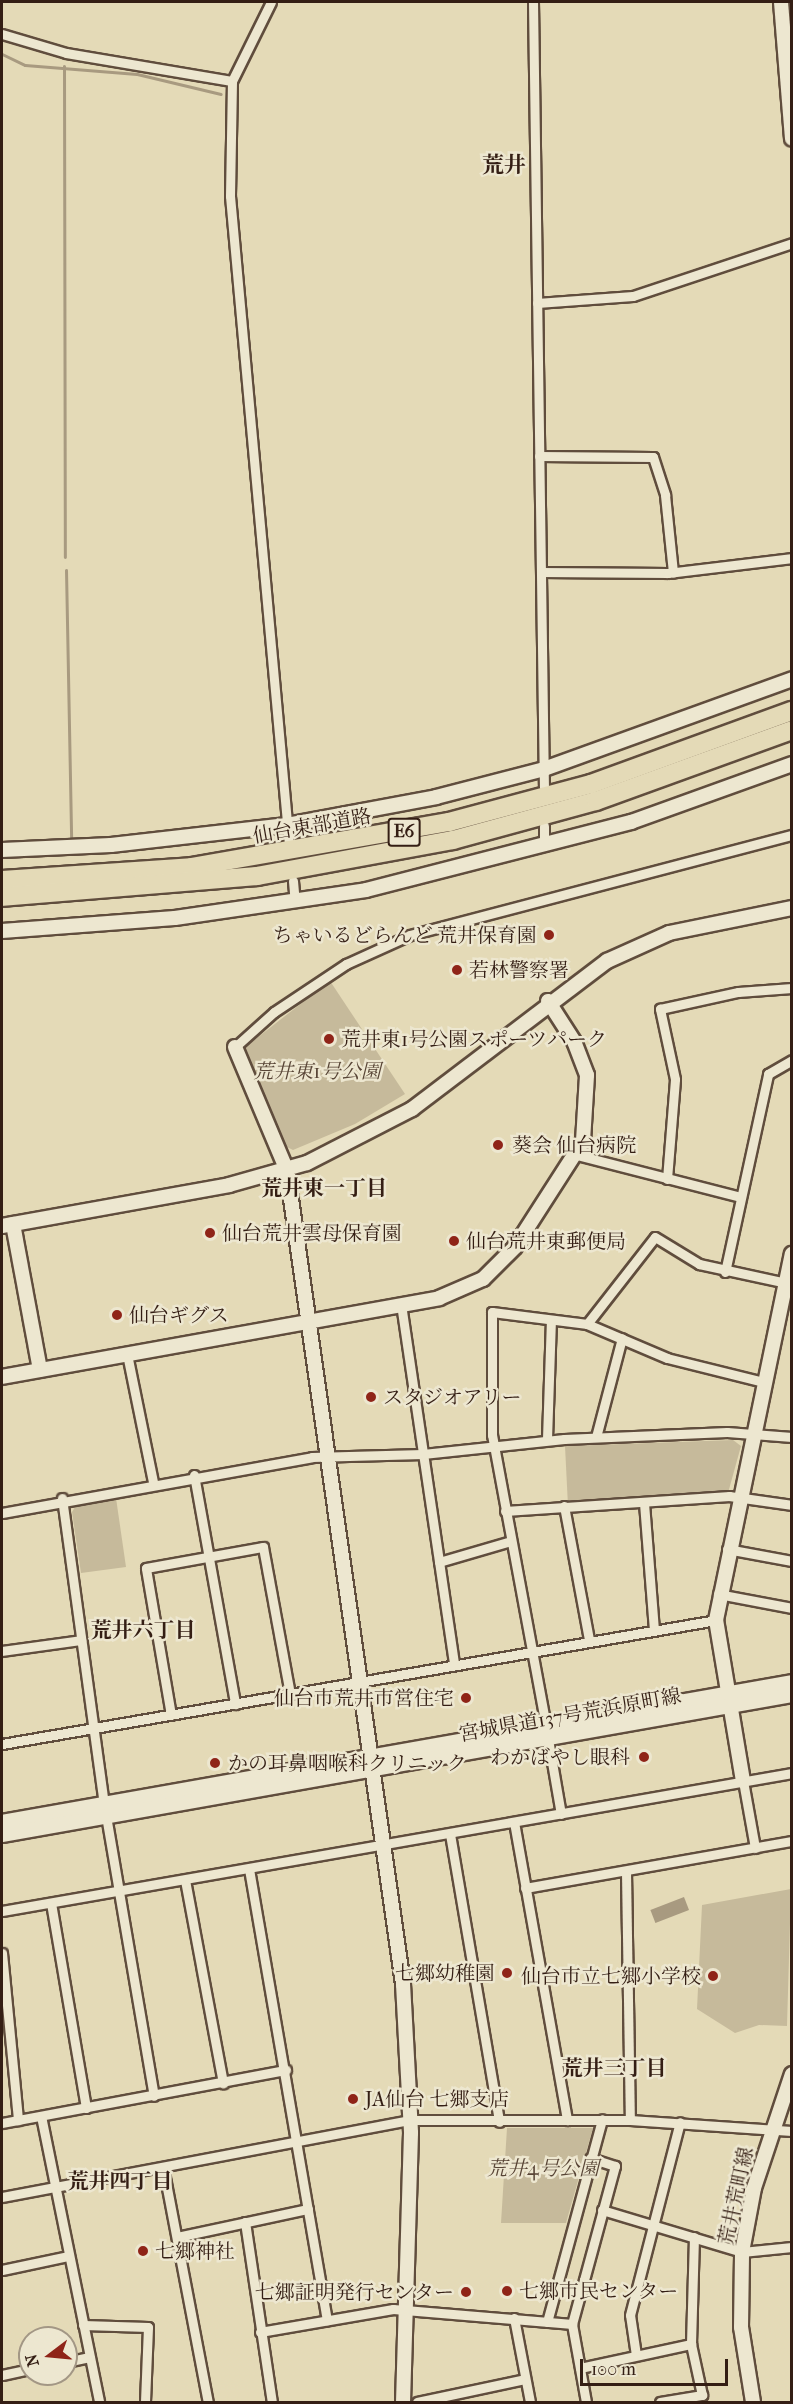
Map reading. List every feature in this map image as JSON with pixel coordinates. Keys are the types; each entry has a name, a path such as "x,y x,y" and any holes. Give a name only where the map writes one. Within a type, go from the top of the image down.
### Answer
{"highway":[{"name":"仙台東部道路","path":"2,880 191,867 438,825 591,784 792,711"},
{"name":"仙台東部道路","path":"2,897 257,876 453,840 617,794 792,730"}],"street":[{"path":"272,2 232,81 230,196 289,844"},
{"path":"533,2 544,787"},
{"path":"781,2 792,139"},
{"path":"2,34 66,53 232,81"},
{"path":"537,303 633,296 792,243"},
{"path":"539,456 653,457 665,495 673,573"},
{"path":"541,572 673,573 792,558"},
{"path":"2,850 111,845 287,825 544,769 792,679"},
{"path":"2,931 175,918 295,902 544,846 688,804 792,764"},
{"path":"544,826 544,846"},
{"path":"403,2403 402,2309 410,2120 410,2045 385,1846 371,1763 287,1171 235,1047 274,1012 346,964 410,935 792,835"},
{"path":"293,881 295,902"},
{"path":"39,1370 7,1225 287,1171 393,1122 548,1001 607,962 669,933 792,908"},
{"path":"667,1179 675,1079 660,1009 738,992 792,988"},
{"path":"2,1377 457,1293 494,1271 578,1155 587,1120 586,1075 575,1043 548,1001"},
{"path":"725,1272 768,1074 792,1060"},
{"path":"578,1155 741,1197"},
{"path":"587,1324 654,1238 699,1264 725,1272 788,1278"},
{"path":"755,1848 716,1620 718,1594 737,1497 792,1254"},
{"path":"401,1304 454,1665"},
{"path":"561,1814 493,1443 492,1312 587,1324 667,1358 764,1382"},
{"path":"547,1439 551,1320"},
{"path":"596,1437 622,1338"},
{"path":"127,1354 153,1482"},
{"path":"2,1513 62,1498 153,1482 327,1457 423,1454 493,1443 547,1439 751,1434 792,1437"},
{"path":"194,1475 236,1704"},
{"path":"505,1510 737,1497 792,1505"},
{"path":"62,1498 105,1810 154,2096"},
{"path":"644,1503 654,1631"},
{"path":"564,1506 589,1640"},
{"path":"439,1562 511,1541"},
{"path":"171,1715 146,1568 263,1547 290,1694"},
{"path":"727,1549 792,1561"},
{"path":"718,1594 792,1608"},
{"path":"2,1744 589,1640 716,1620"},
{"path":"2,1651 81,1640"},
{"name":"宮城県道137号荒浜原町線","path":"728,1700 792,1682"},
{"name":"宮城県道137号荒浜原町線","path":"2,1822 105,1810 728,1700 792,1695"},
{"path":"2,1911 385,1846 792,1773"},
{"name":"宮城県道137号荒浜原町線","path":"2,1835 105,1810"},
{"path":"514,1822 567,2120"},
{"path":"450,1834 499,2122"},
{"path":"525,1888 792,1841"},
{"path":"249,1869 286,2070 327,2320"},
{"path":"626,1872 630,2120"},
{"path":"185,1880 223,2083"},
{"path":"51,1903 86,2108"},
{"path":"2,1953 18,2120"},
{"path":"2,2123 286,2070"},
{"name":"荒井荒町線","path":"753,2403 741,2327 742,2252 771,2129 792,2074"},
{"path":"41,2116 99,2403"},
{"path":"2,2197 410,2120 499,2122 630,2120 792,2131"},
{"path":"547,2322 602,2120"},
{"path":"636,2355 630,2315 680,2122"},
{"path":"586,2403 572,2324 615,2166 590,2158"},
{"path":"163,2167 208,2403"},
{"path":"177,2237 308,2209"},
{"path":"602,2210 742,2252 792,2247"},
{"path":"245,2222 272,2403"},
{"path":"660,2403 702,2395 692,2344 694,2237"},
{"path":"2,2270 68,2256"},
{"path":"261,2332 402,2309 572,2324"},
{"path":"514,2318 530,2403"},
{"path":"83,2325 148,2327 145,2403"},
{"path":"580,2368 692,2344"},
{"path":"78,2359 89,2357"},
{"path":"2,2375 18,2372"},
{"path":"417,2403 525,2379"}],"green space":[{"name":"荒井東1号公園","path":"330,981 405,1094 355,1124 293,1150 285,1146 270,1118 244,1048"},
{"path":"733,1440 741,1446 728,1493 568,1506 565,1446"},
{"path":"116,1498 126,1567 81,1573 72,1512 77,1504"},
{"path":"791,1889 787,2026 759,2025 735,2033 697,2009 702,1905"},
{"name":"荒井4号公園","path":"507,2128 593,2128 566,2223 501,2223"}],"shaded area":[{"path":"684,1897 689,1910 655,1923 650,1910"}],"waterway":[{"path":"2,54 25,65 137,74 221,94"},
{"path":"64,66 65,557"},
{"path":"66,570 71,839"}],"place":[{"name":"ちゃいるどらんど 荒井保育園","path":"549,935"},
{"name":"若林警察署","path":"457,970"},
{"name":"荒井東1号公園スポーツパーク","path":"329,1039"},
{"name":"葵会 仙台病院","path":"498,1145"},
{"name":"仙台荒井雲母保育園","path":"210,1233"},
{"name":"仙台荒井東郵便局","path":"454,1241"},
{"name":"仙台ギグス","path":"117,1315"},
{"name":"スタジオアリー","path":"371,1397"},
{"name":"仙台市荒井市営住宅","path":"466,1698"},
{"name":"わかばやし眼科","path":"644,1757"},
{"name":"かの耳鼻咽喉科クリニック","path":"215,1763"},
{"name":"七郷幼稚園","path":"507,1973"},
{"name":"仙台市立七郷小学校","path":"713,1976"},
{"name":"JA仙台 七郷支店","path":"353,2099"},
{"name":"七郷神社","path":"143,2251"},
{"name":"七郷市民センター","path":"507,2291"},
{"name":"七郷証明発行センター","path":"466,2292"}],"district":[{"name":"荒井","path":"504,166"},
{"name":"荒井東一丁目","path":"324,1188"},
{"name":"荒井六丁目","path":"143,1630"},
{"name":"荒井三丁目","path":"614,2068"},
{"name":"荒井四丁目","path":"120,2181"}]}
